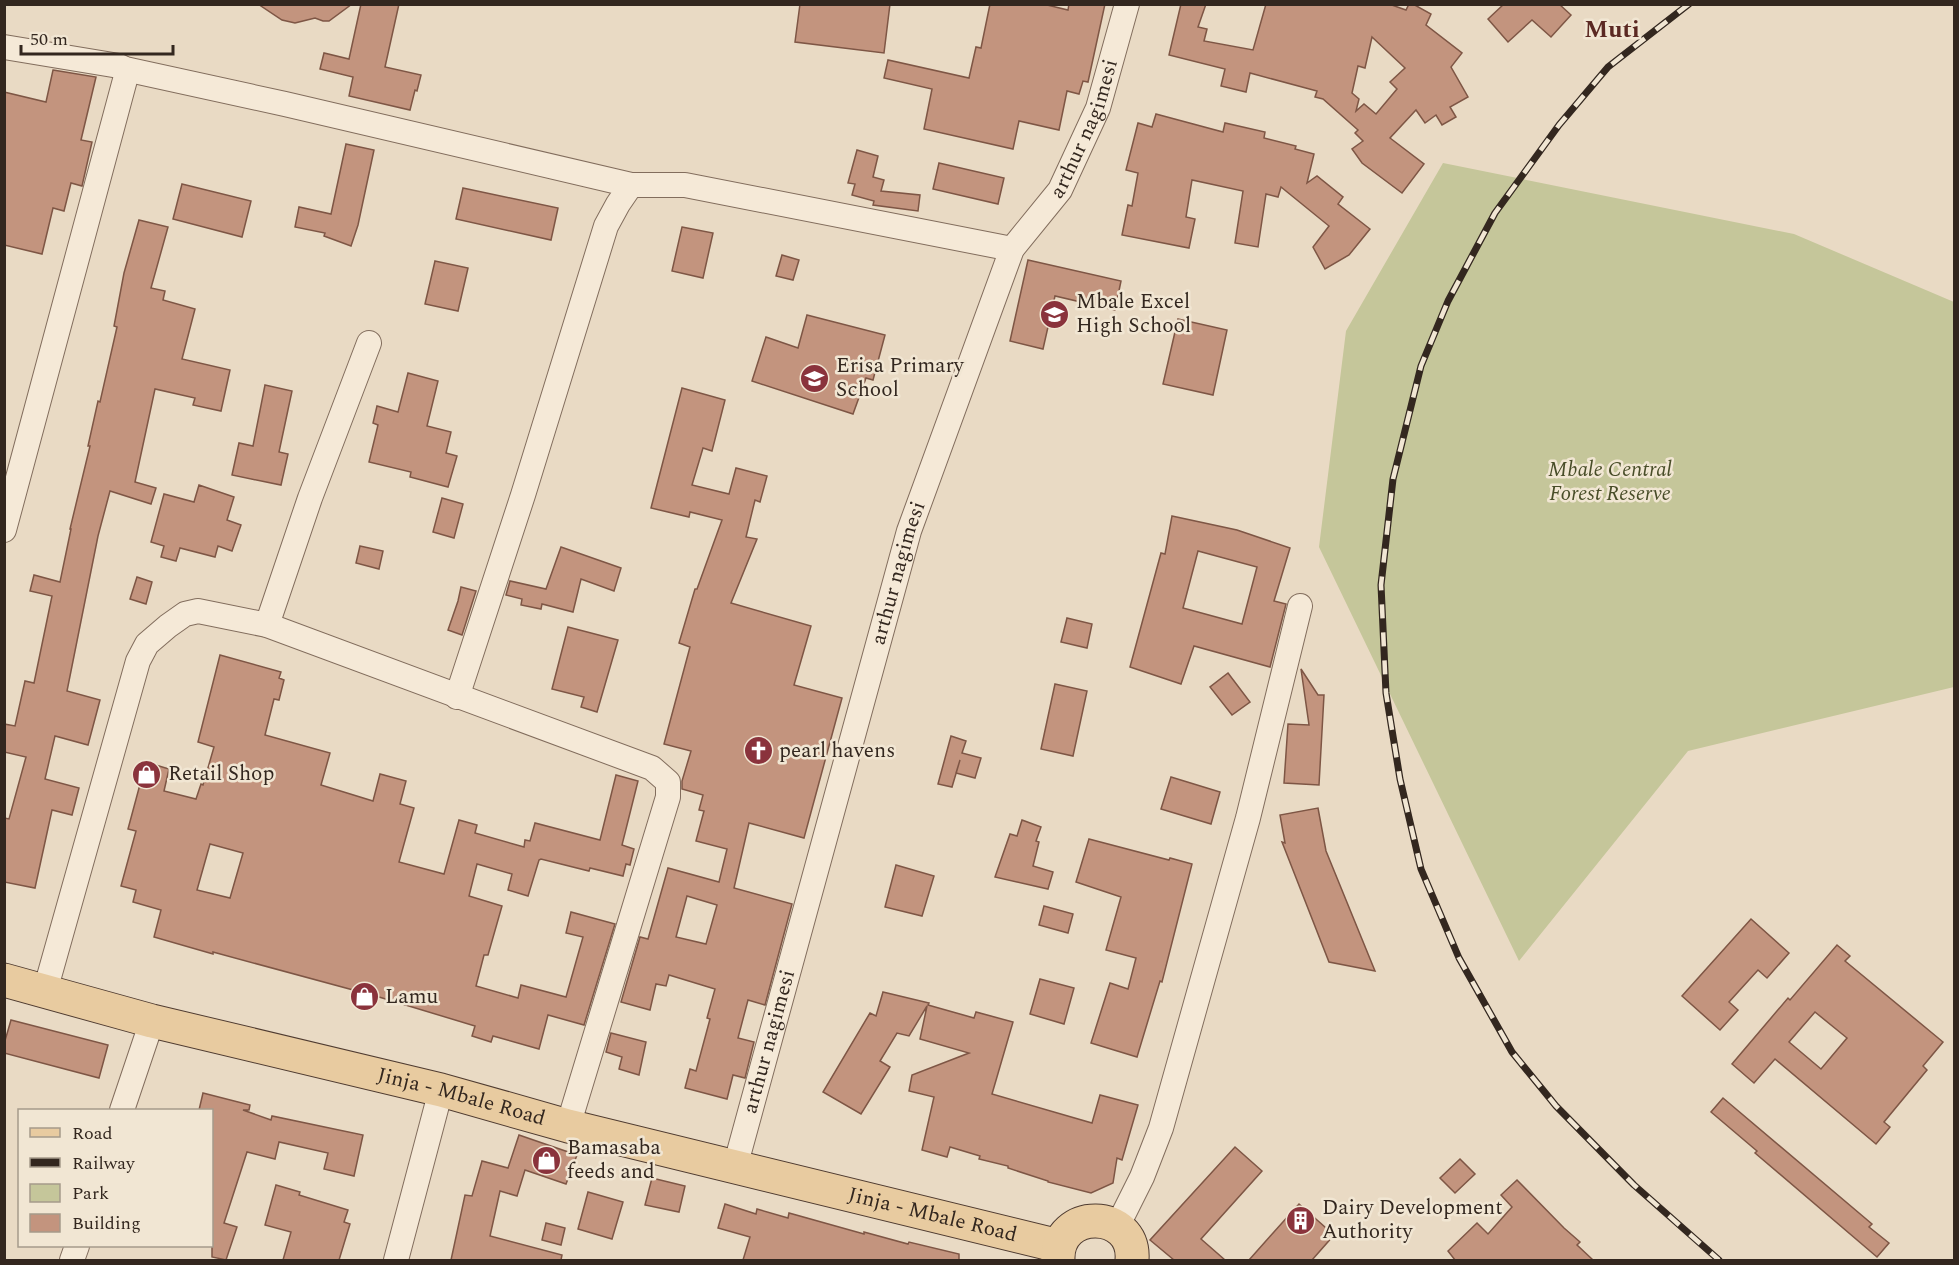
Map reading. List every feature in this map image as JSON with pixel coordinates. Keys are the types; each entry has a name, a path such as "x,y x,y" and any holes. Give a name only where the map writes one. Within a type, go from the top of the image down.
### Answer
{"main road":[{"name":"Jinja - Mbale Road","path":"4,980 152,1021 441,1090 568,1126 735,1167 1058,1253"},
{"path":"1058,1253 1064,1236 1072,1228 1083,1222 1106,1221 1125,1235 1131,1245 1132,1260"}],"street":[{"name":"arthur nagimesi","path":"735,1167 909,531 1012,249 1060,190 1098,108 1127,4"},
{"path":"4,47 119,66 124,69 631,184 685,185 1012,249"},
{"path":"4,530 126,76 124,69"},
{"path":"457,697 523,495 606,226 631,184"},
{"path":"267,625 310,498 369,343"},
{"path":"1117,1227 1142,1177 1161,1128 1248,818 1300,606"},
{"path":"45,991 138,661 147,644 185,614 198,611 267,625 652,768 668,782 668,798 568,1126"},
{"path":"122,1109 152,1021"},
{"path":"396,1260 441,1090"}],"green space":[{"name":"Mbale Central Forest Reserve","path":"1443,163 1794,234 1954,302 1954,687 1688,751 1519,961 1319,547 1346,331"}],"building":[{"path":"258,4 352,4 329,21 315,18 295,23 282,20"},
{"path":"361,4 399,4 385,67 421,75 410,110 349,96 353,77 320,69 324,53 349,59"},
{"path":"800,4 890,4 884,53 795,42"},
{"path":"990,4 1043,4 1068,10 1069,4 1105,4 1088,82 1083,81 1079,94 1067,91 1059,130 1019,121 1013,149 924,129 932,89 884,78 888,60 969,78 976,47 981,48"},
{"path":"1181,4 1206,4 1198,27 1207,29 1204,41 1253,50 1266,4 1389,4 1406,10 1409,4 1413,4 1431,14 1426,25 1462,53 1451,67 1468,97 1450,107 1456,117 1442,125 1436,115 1425,123 1416,110 1390,138 1424,164 1402,193 1362,163 1352,149 1363,141 1355,133 1358,130 1323,99 1315,97 1317,91 1250,73 1246,92 1221,86 1225,69 1169,55","holes":["1372,37 1405,68 1390,82 1397,89 1376,114 1364,104 1356,111 1359,99 1352,93 1358,66 1365,68"]},
{"path":"1504,4 1559,4 1571,15 1551,37 1532,20 1508,42 1488,19"},
{"path":"53,70 96,77 81,140 92,142 82,186 71,183 64,211 53,208 42,254 4,245 4,92 46,102"},
{"path":"1156,114 1223,132 1225,123 1265,132 1264,138 1296,146 1295,149 1314,154 1307,183 1317,176 1343,197 1338,204 1370,229 1349,255 1325,269 1313,247 1329,226 1281,187 1278,197 1266,194 1258,247 1235,243 1243,191 1192,180 1186,217 1195,219 1189,248 1122,235 1128,205 1132,206 1138,173 1126,170 1138,123 1152,127"},
{"path":"346,144 374,150 358,225 351,246 324,236 325,233 295,227 299,207 331,214"},
{"path":"857,150 878,156 873,177 884,180 881,191 920,195 918,211 873,205 874,201 852,195 855,184 848,183"},
{"path":"939,163 1004,178 998,204 933,189"},
{"path":"182,184 251,201 242,237 173,219"},
{"path":"463,188 558,208 551,240 456,219"},
{"path":"139,220 168,227 151,288 165,291 163,300 195,309 182,359 230,370 221,411 193,405 195,398 155,389 135,482 156,488 151,504 110,491 98,536 67,691 100,700 88,745 55,736 45,779 79,788 72,815 52,810 35,888 4,882 4,818 9,819 26,757 4,752 4,724 15,726 25,681 34,683 52,596 30,591 34,575 60,582 98,401 100,402 117,327 114,326 124,273"},
{"path":"682,227 713,233 703,278 672,271"},
{"path":"782,255 799,260 793,280 776,276"},
{"path":"1028,260 1121,281 1115,310 1055,296 1043,349 1010,341"},
{"path":"435,261 468,268 458,311 425,304"},
{"path":"807,315 885,335 873,380 866,378 853,414 752,381 766,337 798,348"},
{"path":"1178,319 1227,330 1213,395 1163,384"},
{"path":"408,373 438,381 427,426 451,432 446,453 457,456 448,487 410,477 411,472 369,462 378,425 373,423 377,406 398,412"},
{"path":"265,385 292,391 279,452 288,454 281,485 232,475 239,443 253,446"},
{"path":"682,388 725,400 712,451 703,448 692,485 729,494 736,468 767,476 760,502 755,500 746,537 757,539 731,603 811,626 794,685 842,698 804,838 749,823 734,888 792,904 765,1005 748,1000 738,1038 754,1042 745,1078 733,1075 727,1099 685,1088 690,1069 696,1071 710,1019 707,1018 715,989 669,975 666,986 656,984 650,1010 621,1002 640,937 648,939 668,868 719,882 727,849 696,841 704,811 699,810 703,795 682,789 682,781 691,751 664,744 690,647 679,643 695,589 697,589 722,520 690,512 689,517 651,508","holes":["687,896 717,905 706,944 676,937"]},
{"path":"199,485 234,497 227,520 241,525 232,551 218,546 215,557 180,548 176,561 161,557 164,546 151,542 164,494 194,502"},
{"path":"442,498 463,504 454,538 433,532"},
{"path":"1172,516 1237,530 1290,548 1274,601 1286,604 1270,667 1194,646 1181,684 1130,667 1161,553 1165,554","holes":["1198,551 1257,567 1242,624 1183,608"]},
{"path":"360,546 383,551 379,569 356,563"},
{"path":"561,547 621,568 614,591 581,579 573,612 542,604 541,609 521,605 522,599 506,595 510,581 546,589"},
{"path":"137,577 152,582 146,604 130,599"},
{"path":"461,587 476,591 462,635 448,630"},
{"path":"1067,618 1092,624 1087,648 1061,642"},
{"path":"568,627 618,640 597,712 581,707 584,697 552,689"},
{"path":"220,655 281,672 279,678 284,680 279,700 274,699 265,735 330,753 321,785 373,801 380,774 406,781 400,804 414,808 399,862 444,874 459,820 477,825 475,833 524,847 525,840 530,841 535,823 600,840 616,775 638,781 622,845 634,849 630,865 626,864 623,876 590,868 589,871 541,859 528,896 508,890 512,874 477,864 469,896 502,906 488,955 484,955 476,986 518,998 521,985 566,997 583,937 566,933 571,912 615,924 584,1025 548,1015 539,1049 493,1036 491,1042 472,1036 475,1026 379,997 154,937 161,910 133,902 136,890 121,886 136,831 128,829 146,762 169,769 164,791 196,799 201,784 203,785 214,747 198,742","holes":["210,844 243,853 230,898 197,890"]},
{"path":"1301,669 1318,695 1324,695 1319,785 1284,783 1288,724 1309,725"},
{"path":"1228,673 1250,702 1232,715 1210,687"},
{"path":"1055,684 1087,691 1073,756 1041,749"},
{"path":"951,736 966,741 962,753 981,758 975,778 956,773 952,787 938,784"},
{"path":"1171,777 1220,792 1211,824 1161,809"},
{"path":"1318,808 1326,851 1375,971 1329,962 1282,842 1285,843 1280,815"},
{"path":"1022,820 1041,827 1036,841 1039,842 1033,866 1053,872 1048,889 995,877 1010,834 1017,836"},
{"path":"1089,839 1192,864 1162,982 1160,981 1137,1057 1091,1043 1110,983 1128,989 1136,958 1106,950 1121,897 1076,882"},
{"path":"896,865 934,876 922,916 885,907"},
{"path":"1044,906 1073,914 1068,933 1039,925"},
{"path":"1751,919 1789,953 1767,978 1758,970 1729,1002 1738,1010 1720,1030 1682,996"},
{"path":"1837,945 1850,956 1845,961 1943,1042 1923,1066 1927,1070 1884,1122 1890,1127 1876,1144 1775,1059 1754,1083 1732,1064 1788,998 1790,1000","holes":["1815,1012 1847,1038 1821,1069 1789,1042"]},
{"path":"1040,979 1074,988 1064,1024 1030,1014"},
{"path":"883,992 929,1003 928,1005 974,1018 976,1012 1013,1022 992,1094 1092,1123 1100,1095 1138,1105 1122,1160 1117,1158 1113,1183 1091,1193 1048,1182 950,1147 947,1157 922,1150 934,1097 909,1091 912,1075 969,1053 920,1039 927,1006 909,1036 897,1033 880,1061 890,1067 861,1114 823,1092 870,1013 876,1016"},
{"path":"11,1020 108,1045 99,1078 4,1053 4,1044"},
{"path":"611,1033 646,1042 639,1075 619,1069 622,1057 606,1052"},
{"path":"203,1093 250,1105 249,1110 243,1110 271,1120 272,1116 363,1135 354,1176 324,1169 328,1153 279,1142 275,1159 247,1152 224,1223 237,1227 226,1260 212,1257 213,1109 199,1109"},
{"path":"1723,1098 1872,1224 1869,1227 1889,1243 1877,1257 1755,1153 1757,1151 1711,1112"},
{"path":"519,1135 577,1155 566,1184 525,1170 517,1196 500,1191 490,1236 562,1255 561,1260 451,1260 465,1195 472,1196 482,1161 508,1168"},
{"path":"1235,1147 1262,1171 1201,1239 1225,1260 1174,1260 1150,1240"},
{"path":"1460,1159 1475,1174 1455,1193 1440,1178"},
{"path":"652,1178 685,1186 679,1212 645,1205"},
{"path":"1517,1180 1580,1242 1577,1245 1593,1260 1455,1260 1448,1251 1477,1223 1488,1234 1512,1207 1501,1195"},
{"path":"276,1185 300,1192 299,1195 348,1210 344,1222 350,1224 339,1260 283,1260 291,1232 265,1225"},
{"path":"588,1192 623,1202 612,1239 578,1229"},
{"path":"725,1204 756,1214 757,1209 788,1218 789,1213 864,1234 864,1232 959,1254 959,1260 743,1260 750,1237 718,1228"},
{"name":"Dairy Development Authority","path":"1299,1204 1334,1235 1312,1260 1249,1260"},
{"path":"546,1223 565,1228 561,1245 542,1240"}],"railway":[{"path":"1689,4 1608,67 1559,125 1495,213 1448,301 1421,366 1393,479 1381,585 1386,693 1400,779 1421,869 1459,958 1512,1052 1556,1106 1634,1185 1719,1260"}],"place":[{"name":"Mbale Excel High School","path":"1055,314"},
{"name":"Erisa Primary School","path":"815,378"},
{"name":"pearl havens","path":"758,751"},
{"name":"Retail Shop","path":"147,774"},
{"name":"Lamu","path":"364,997"},
{"name":"Bamasaba feeds and","path":"546,1160"},
{"name":"Dairy Development Authority","path":"1301,1220"}],"district":[{"name":"Muti","path":"1612,30"}]}
